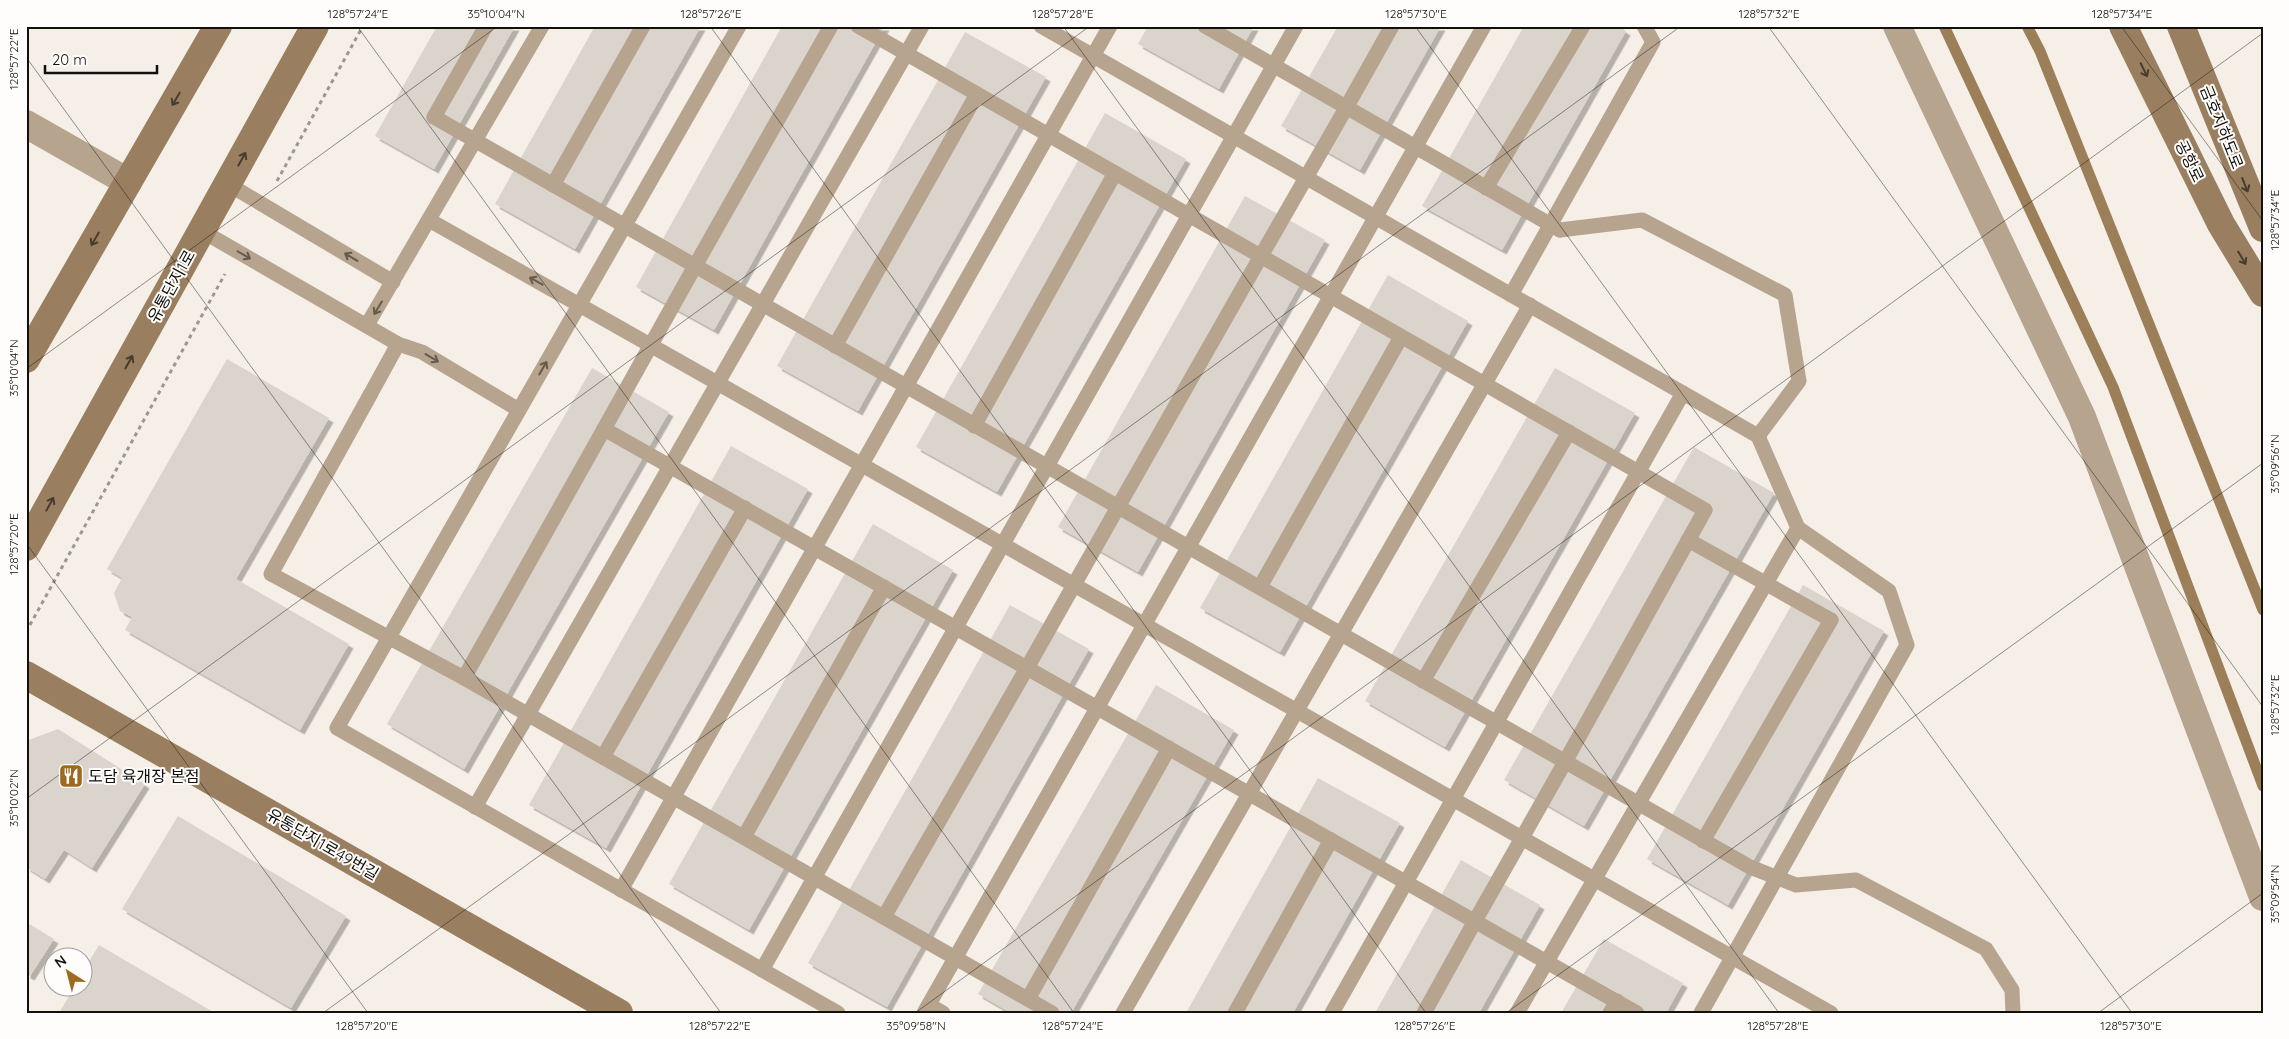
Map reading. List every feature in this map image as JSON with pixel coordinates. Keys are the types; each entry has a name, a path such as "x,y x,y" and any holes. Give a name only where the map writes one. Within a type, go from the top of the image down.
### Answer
{"main road":[{"path":"26,359 218,26"},
{"name":"유통단지1로","path":"26,547 316,26"},
{"name":"공항로","path":"2122,26 2221,224 2263,293"},
{"name":"금호지하도로","path":"2181,26 2263,228"},
{"name":"유통단지1로49번길","path":"26,675 619,1013"}],"street":[{"path":"1897,26 2082,417 2263,897"},
{"path":"26,124 128,182"}],"lane":[{"path":"486,26 434,117 1750,867 1796,885 1856,880 1986,949 2012,990 2013,1013"},
{"path":"367,325 542,26"},
{"path":"553,185 643,26"},
{"path":"739,26 337,728 838,1013"},
{"path":"464,678 831,26"},
{"path":"858,26 1705,510 1424,1013"},
{"path":"475,807 922,26"},
{"path":"1041,26 1758,436 1798,528 1889,591 1907,645 1701,1013"},
{"path":"621,890 1110,26"},
{"path":"1205,26 1560,230 1642,220 1785,295 1799,381 1758,436"},
{"path":"762,970 1296,26"},
{"path":"884,917 1392,26"},
{"path":"943,1013 927,1009 1484,26"},
{"path":"1486,188 1583,26"},
{"path":"1511,295 1653,42 1644,26"},
{"path":"836,346 977,94"},
{"path":"974,426 1115,173"},
{"path":"228,184 393,282"},
{"path":"429,220 1831,1013"},
{"path":"202,230 398,344 422,352 519,410"},
{"path":"1123,1013 1530,305"},
{"path":"1260,588 1401,337"},
{"path":"398,344 271,574 464,678 1052,1013"},
{"path":"1332,1013 1683,393"},
{"path":"604,429 1475,921 1613,1007 1638,1013"},
{"path":"1423,681 1569,432"},
{"path":"603,757 745,508"},
{"path":"1517,1013 1798,528"},
{"path":"1688,540 1831,620 1703,841"},
{"path":"744,837 884,587"},
{"path":"1028,999 1169,748"},
{"path":"1234,1013 1331,840"}],"path":[{"path":"263,205 363,26"},
{"path":"26,632 238,251"}],"building":[{"path":"437,26 515,26 434,169 375,136"},
{"path":"595,26 701,26 575,249 495,204"},
{"path":"782,26 885,26 714,330 636,287"},
{"path":"1148,26 1254,26 1219,89 1138,44"},
{"path":"1338,26 1441,26 1360,170 1281,126"},
{"path":"1524,26 1618,26 1626,31 1502,250 1422,206"},
{"path":"965,32 1046,77 858,411 777,366"},
{"path":"1105,113 1186,159 997,492 916,447"},
{"path":"1245,196 1325,240 1138,572 1058,527"},
{"path":"1388,275 1468,321 1280,652 1200,608"},
{"path":"227,359 329,418 236,579 349,644 300,730 125,630 132,617 120,611 114,593 122,578 107,569"},
{"path":"592,368 669,412 464,769 387,724"},
{"path":"1555,368 1635,413 1445,747 1365,701"},
{"path":"731,446 808,489 606,848 529,805"},
{"path":"1694,447 1774,493 1584,826 1504,780"},
{"path":"873,524 953,570 749,930 669,884"},
{"path":"1803,585 1884,631 1728,905 1647,859"},
{"path":"1010,605 1089,649 887,1007 808,963"},
{"path":"1156,685 1234,730 1071,1013 1011,1013 978,994"},
{"path":"58,729 145,784 92,868 64,850 45,879 26,867 26,741"},
{"path":"1318,778 1400,823 1293,1013 1186,1013"},
{"path":"178,816 346,916 291,1008 122,909"},
{"path":"1461,860 1540,905 1479,1013 1375,1013"},
{"path":"26,922 54,939 49,946 42,946 42,958 30,976 26,974"},
{"path":"1604,939 1683,983 1666,1013 1561,1013"},
{"path":"99,945 215,1013 59,1013 69,996 92,996 92,957"}],"waterway":[{"path":"1944,26 2113,387 2263,786"},
{"path":"2027,26 2040,51 2263,610"}],"place":[{"name":"도담 육개장 본점","path":"71,776"}]}
